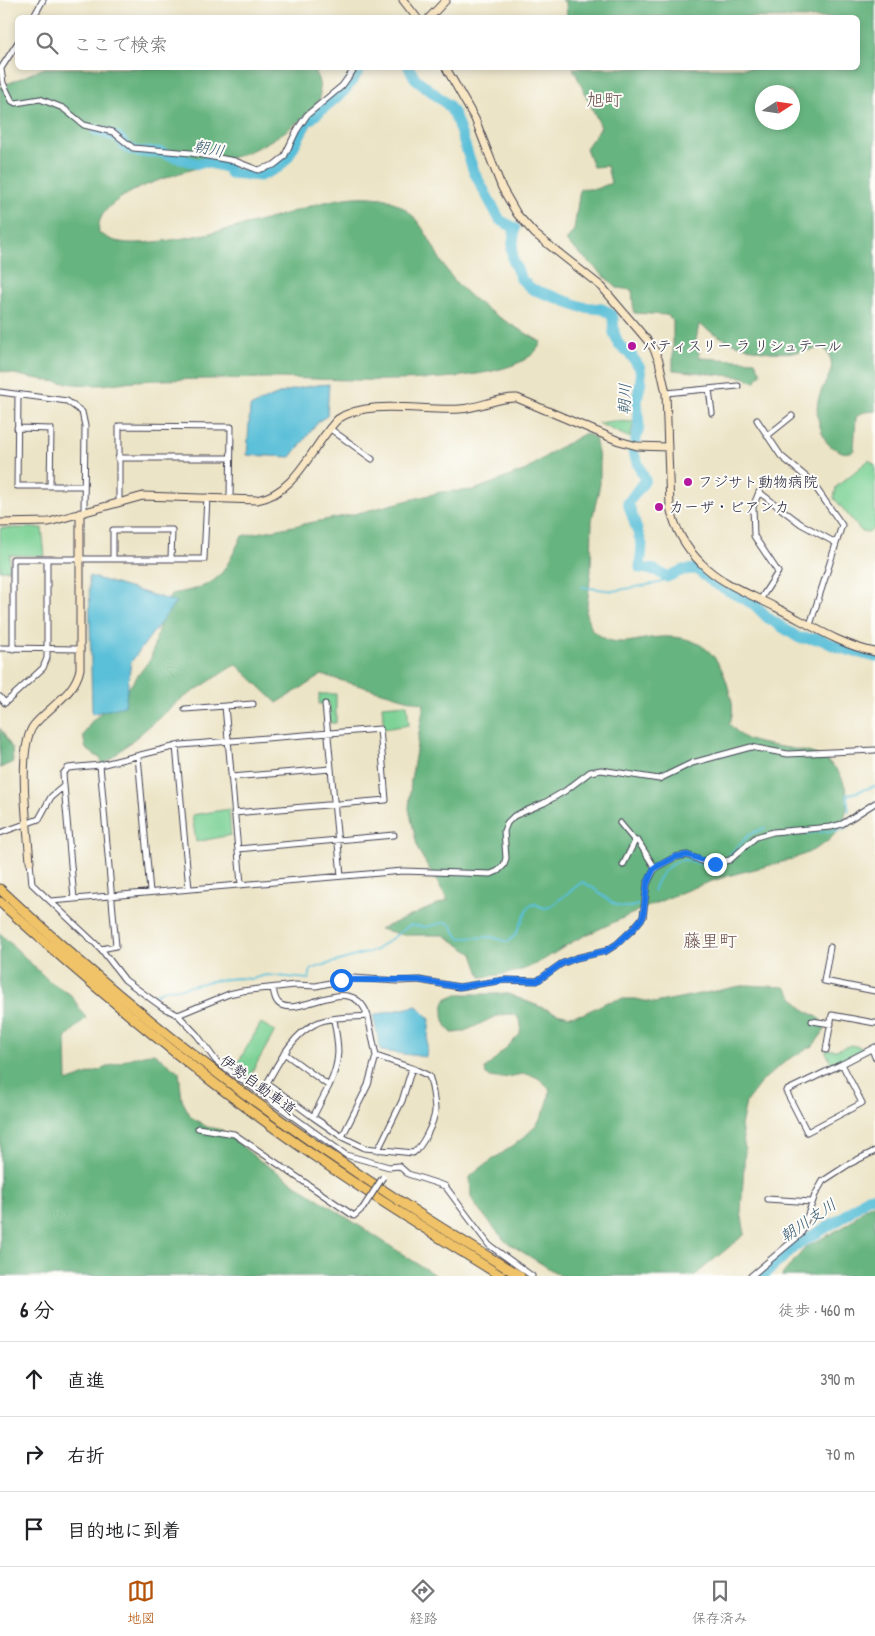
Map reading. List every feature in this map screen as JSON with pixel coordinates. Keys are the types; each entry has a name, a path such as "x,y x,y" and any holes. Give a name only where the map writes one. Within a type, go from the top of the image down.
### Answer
{"highway":[{"name":"伊勢自動車道","path":"0,889 38,931 121,1009 260,1117 387,1205 502,1276"},
{"name":"伊勢自動車道","path":"0,902 186,1049 281,1120 384,1191 520,1276"}],"street":[{"path":"35,15 43,0"},
{"path":"402,0 414,15"},
{"path":"432,15 446,0"},
{"path":"15,47 1,70 3,83 12,101 40,99 63,108 84,125 113,132 133,148 191,153 234,161 258,170 274,165 284,156 296,130 307,115 342,86 354,70"},
{"path":"447,70 483,136 499,183 511,205 535,234 602,287 653,347 659,361 666,393 670,506 674,524 682,539 711,573 844,642 874,650"},
{"path":"666,393 738,386"},
{"path":"709,389 712,413"},
{"path":"0,392 67,402 82,412 85,426 80,669 76,682 34,725 28,737 24,754 32,884 101,948 125,980 162,1007 178,1016 197,1035 216,1061 346,1155 389,1167 399,1166 408,1174 446,1186 488,1245 532,1276"},
{"path":"18,395 17,486 84,486"},
{"path":"0,524 49,522 119,501 152,495 257,500 282,490 330,428 343,416 360,409 463,409 510,398 524,400 629,444 668,448"},
{"path":"767,436 792,416"},
{"path":"757,420 781,456 811,481 842,524 810,625"},
{"path":"119,501 119,426 231,427 230,499"},
{"path":"17,428 50,429 50,486"},
{"path":"330,428 372,459"},
{"path":"118,458 230,458"},
{"path":"760,600 778,572 754,536 753,507 758,492 801,524 836,543"},
{"path":"13,648 13,559 204,559 207,497"},
{"path":"113,558 114,530 172,530 171,558"},
{"path":"0,697 5,702 43,668 47,658 47,559"},
{"path":"0,648 81,649"},
{"path":"185,710 253,704"},
{"path":"325,704 341,876"},
{"path":"225,706 241,884"},
{"path":"74,899 63,774 68,768 100,765 176,746 380,729 386,800 234,812"},
{"path":"176,746 189,889"},
{"path":"51,901 403,871 491,874 498,871 504,865 506,858 504,831 507,823 514,816 544,803 565,791 590,772 601,770 659,779 692,763 751,748 788,754 875,750"},
{"path":"138,756 150,892"},
{"path":"100,765 116,946 101,948"},
{"path":"231,777 331,769"},
{"path":"0,832 39,819 51,798 64,786"},
{"path":"178,1016 228,994 295,985 316,986 353,978 398,981 419,980 459,987 505,980 537,981 561,964 576,958 606,951 617,944 633,929 643,917 647,884 654,868 675,857 687,855 709,864 730,860 756,837 773,832 831,827 842,824 875,803"},
{"path":"620,823 626,834 635,841 638,841 654,868"},
{"path":"238,849 394,835"},
{"path":"623,866 635,841"},
{"path":"830,947 824,981 875,991"},
{"path":"273,988 276,1001 280,1005 289,1007 321,999 351,997 358,999 364,1005 376,1056 368,1085 342,1137"},
{"path":"826,1050 832,1015 875,1023"},
{"path":"368,1016 315,1024 305,1031 284,1053 266,1083 353,1144 378,1150 412,1153 418,1149 435,1110 429,1076 376,1056"},
{"path":"313,1117 329,1086 338,1062 339,1052 334,1020"},
{"path":"812,1021 830,1024"},
{"path":"842,1064 862,1103 807,1132 786,1091 873,1048 875,1057"},
{"path":"284,1053 329,1086"},
{"path":"378,1150 402,1101 412,1068"},
{"path":"318,1134 324,1125"},
{"path":"198,1128 234,1134 354,1216 363,1208 389,1167"},
{"path":"751,1276 800,1234 819,1188 831,1174 862,1156 875,1151"},
{"path":"767,1199 812,1202"}],"green space":[{"path":"562,0 875,0 875,411 864,412 856,417 854,450 843,452 830,446 825,440 819,424 817,413 818,401 831,368 829,355 823,347 790,353 758,350 728,340 699,324 696,340 700,358 755,361 761,373 755,382 743,377 673,370 673,321 667,315 634,313 632,290 617,288 566,241 574,230 580,189 596,189 611,183 607,166 593,167 586,148 601,127 574,70 860,70 860,15 567,15 566,3"},
{"path":"39,70 313,70 320,86 320,99 297,122 270,141 250,151 186,171 135,190 114,202 102,217 99,233 120,242 134,243 173,240 239,227 333,200 358,197 384,198 400,205 420,224 447,270 464,291 495,315 541,342 526,359 498,370 415,380 265,378 135,381 107,385 86,385 36,379 0,371 0,87"},
{"path":"613,421 634,422 630,438 598,423"},
{"path":"586,433 595,438 600,463 600,484 592,520 591,571 586,614 592,630 602,637 617,642 677,637 699,644 708,650 722,670 727,683 732,709 729,724 749,740 807,752 820,757 831,764 840,775 846,790 846,813 836,833 825,843 801,856 703,884 631,914 578,939 542,961 523,969 505,974 481,977 473,954 444,935 404,935 380,929 448,900 418,850 409,809 411,780 424,704 322,675 277,703 236,664 179,701 101,767 101,759 86,749 83,736 91,722 130,686 151,658 160,622 171,594 200,587 217,578 229,562 242,536 350,515 441,492 474,490 526,470 555,450"},
{"path":"869,460 875,465 875,528 868,532 861,531 834,498 836,487"},
{"path":"0,528 42,528 45,556 10,555 9,570 0,570"},
{"path":"319,694 336,694 336,723 330,723 329,703 319,704"},
{"path":"407,704 409,725 384,729 382,706"},
{"path":"0,728 12,748 13,762 0,768"},
{"path":"229,809 231,835 196,842 192,815"},
{"path":"0,933 48,980 71,995 86,1018 66,1037 67,1082 134,1057 154,1053 179,1072 182,1100 191,1117 207,1127 222,1130 259,1160 436,1276 0,1276"},
{"path":"746,985 785,987 802,1008 819,1018 825,1030 813,1046 787,1060 762,1081 746,1102 741,1126 745,1150 741,1212 745,1234 694,1276 561,1276 505,1241 476,1206 471,1197 470,1177 531,1131 540,1120 550,1090 542,1081 525,1074 502,1078 486,1075 485,1069 520,1034 521,1023 516,1015 500,1015 469,1029 452,1033 443,1017 446,999 457,994 508,994 556,1013 570,1016 583,1014 607,1002 621,999 636,999 654,1003"},
{"path":"261,1023 275,1031 247,1081 233,1071"},
{"path":"851,1045 865,1048 832,1065 825,1050 836,1050"},
{"path":"875,1203 875,1276 781,1276 806,1247 847,1225 865,1208"}],"water":[{"path":"329,384 327,416 319,421 291,457 247,455 250,407 288,391 307,386"},
{"path":"89,576 176,602 131,662 125,706 92,714"},
{"path":"417,1006 430,1019 426,1057 381,1051 373,1015"}],"waterway":[{"name":"朝川","path":"96,130 119,138 127,148 138,152 159,152 198,164 205,162 229,168 230,173 260,176 279,167 288,157 307,122 344,91 360,70"},
{"name":"朝川","path":"410,70 415,78 448,105 455,116 474,172 500,220 515,228 512,250 513,260 521,279 532,289 582,307 602,309 610,313 613,318 614,333 619,345 631,355 640,368 641,381 637,399 639,427 633,452 645,480 628,503 642,545 640,568 655,570 667,577 683,570 696,569 714,583 755,605 768,618 799,638 820,639 837,647 875,657"},
{"path":"582,587 613,591 659,583 667,577"},
{"path":"849,812 847,795 875,786"},
{"path":"795,834 843,830 850,823"},
{"path":"730,854 750,834 765,828"},
{"path":"653,892 662,874 667,868 678,861 692,861 714,870 721,868"},
{"path":"152,996 166,989 237,978 252,979 266,975 309,979 311,969 376,950 410,925 425,927 446,922 451,925 459,938 492,937 508,942 516,934 529,906 535,904 544,908 550,907 582,882 622,907 638,905"},
{"name":"朝川支川","path":"763,1276 795,1246 842,1218 867,1198 875,1196"}],"place":[{"name":"パティスリー ラ リシュテール","path":"632,346"},
{"name":"フジサト動物病院","path":"688,482"},
{"name":"カーザ・ビアンカ","path":"659,507"}],"district":[{"name":"旭町","path":"604,100"},
{"name":"藤里町","path":"710,941"}],"route":[{"path":"341,980 353,978 398,981 419,980 438,985 459,987 476,986 505,980 537,981 546,977 561,964 576,958 606,951 617,944 633,929 643,917 647,884 654,868 675,857 687,855 696,856 709,864 715,864"}]}
